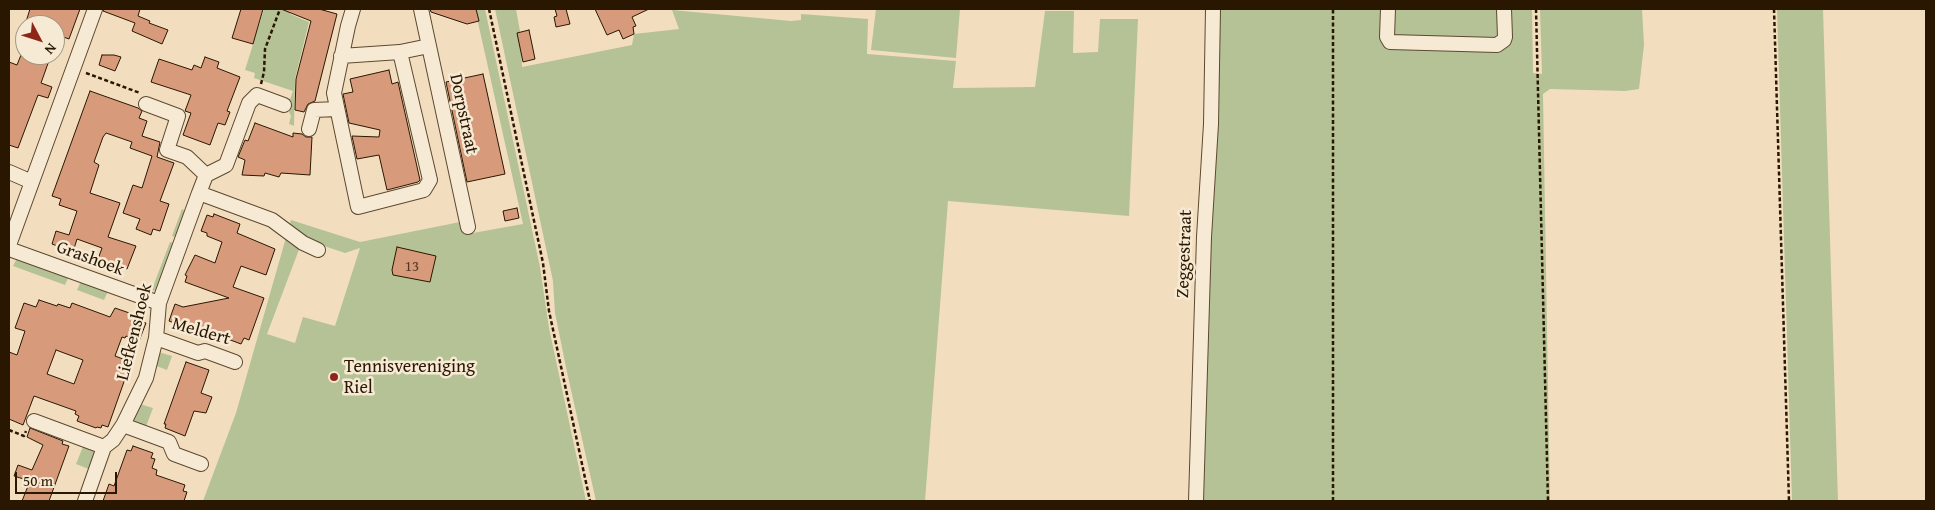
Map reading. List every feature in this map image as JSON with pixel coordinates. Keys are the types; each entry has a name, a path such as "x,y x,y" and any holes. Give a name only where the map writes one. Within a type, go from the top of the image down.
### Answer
{"street":[{"path":"9,245 95,9"},
{"path":"353,9 334,93 358,207 424,190 430,180 400,52"},
{"name":"Dorpstraat","path":"421,9 468,227"},
{"name":"Zeggestraat","path":"1196,501 1204,237 1211,124 1213,9"},
{"path":"1388,9 1387,36 1390,42 1497,45 1504,40 1504,9"},
{"path":"342,56 400,52 429,46"},
{"path":"146,104 178,116 167,150 187,157 206,175 226,165 249,103 257,95 284,105"},
{"path":"309,129 314,110 337,109"},
{"path":"9,172 32,182"},
{"name":"Liefkenshoek","path":"85,501 104,447 113,440 123,426 146,378 156,338 158,304 206,175"},
{"path":"199,193 272,220 303,243 318,250"},
{"name":"Grashoek","path":"9,249 158,304"},
{"name":"Meldert","path":"156,338 198,354 205,351 235,362"},
{"path":"34,421 104,447"},
{"path":"123,426 169,442 174,454 201,464"}],"path":[{"path":"257,95 264,72 264,49 280,9"},
{"path":"489,9 543,263 549,311 590,501"},
{"path":"1333,9 1333,501"},
{"path":"1536,9 1548,501"},
{"path":"1774,9 1789,501"},
{"path":"74,68 149,96 146,104"}],"green space":[{"path":"264,9 291,9 290,14 309,22 295,79 294,126 289,124 291,116 287,108 293,91 254,78 255,73 245,70"},
{"path":"475,9 485,9 540,267 549,328 586,501 203,501 236,413 291,220 360,242 470,220 473,233 523,224","holes":["303,239 345,253 360,248 335,326 303,317 295,343 267,334"]},
{"path":"495,9 516,9 521,37 522,67 632,45 634,34 679,29 672,10 791,21 801,20 801,14 868,19 867,54 956,61 953,88 1035,87 1045,11 1074,11 1073,53 1098,52 1100,19 1138,19 1129,216 948,201 925,501 596,501 567,372 555,313 553,281"},
{"path":"876,9 960,9 956,58 871,50"},
{"path":"1217,9 1532,9 1533,73 1542,74 1540,9 1642,9 1644,45 1639,89 1625,91 1550,89 1543,94 1550,501 1200,501"},
{"path":"1777,9 1823,9 1838,501 1792,501"},
{"path":"182,209 187,212 178,238 172,236"},
{"path":"170,242 174,243 158,289 151,292"},
{"path":"20,259 69,276 65,285 13,266 16,260"},
{"path":"81,281 108,291 104,300 77,290"},
{"path":"158,352 172,356 167,370 154,365"},
{"path":"140,404 153,408 145,429 133,425 132,420"},
{"path":"84,444 98,449 91,470 76,464"}],"building":[{"path":"30,9 80,9 69,39 65,38 65,15 28,15"},
{"path":"104,9 140,9 138,16 150,21 149,23 168,30 162,44 132,31 135,23 103,11"},
{"path":"241,9 263,9 253,44 232,38"},
{"path":"281,9 319,9 337,14 315,101 308,104 304,112 295,110 296,79 311,21"},
{"path":"430,9 476,9 479,21 467,24 431,12"},
{"path":"555,9 566,9 570,24 556,27 554,17 557,16"},
{"path":"595,9 649,9 632,17 636,26 633,27 634,34 623,39 619,30 607,35"},
{"path":"529,30 535,59 523,62 517,33"},
{"path":"102,55 121,57 115,71 99,65"},
{"path":"205,57 219,62 217,68 240,77 227,111 230,112 225,125 218,123 210,145 183,135 191,113 185,111 191,95 151,82 159,59 192,70 194,65 201,68"},
{"path":"9,62 15,65 47,65 41,83 52,87 48,98 38,95 18,148 9,145"},
{"path":"389,70 392,84 398,82 420,180 387,190 379,155 357,159 352,136 379,137 380,130 349,123 343,94 353,92 350,79"},
{"path":"483,74 505,174 467,182 446,82"},
{"path":"90,91 142,111 139,118 147,121 142,136 160,142 157,157 174,163 160,201 169,204 160,231 153,229 151,235 136,229 140,219 123,213 133,185 142,188 152,156 130,148 132,142 106,133 103,137 94,162 99,165 90,193 120,203 108,237 136,246 127,269 98,259 102,248 77,239 73,252 52,244 56,231 69,235 77,211 59,205 61,199 52,196"},
{"path":"255,123 293,137 293,133 312,137 310,175 281,173 279,177 265,173 264,176 242,175 245,160 238,157 245,140 248,141"},
{"path":"517,208 519,218 505,221 503,211"},
{"path":"214,214 240,224 237,233 275,249 266,275 241,266 233,287 264,298 249,340 244,338 241,344 199,328 196,337 176,330 173,327 174,323 169,321 175,304 183,307 229,298 185,282 187,276 185,275 195,255 215,263 222,242 207,236 207,233 201,231 207,215 213,217"},
{"path":"397,247 436,256 430,282 393,275 392,270"},
{"path":"39,300 70,308 72,303 110,317 115,308 141,317 140,321 146,323 139,341 126,336 125,338 122,337 115,356 131,362 108,427 102,425 101,428 96,428 77,421 79,416 75,414 76,411 34,396 23,425 9,419 9,352 17,355 25,331 15,328 24,303 36,307","holes":["56,350 83,360 74,384 47,374"]},
{"path":"186,362 209,370 201,393 212,397 206,413 194,411 185,436 165,428 166,424 164,424"},
{"path":"30,428 63,441 62,444 69,446 49,501 22,501 30,481 14,476 18,465 32,470 43,445 27,437"},
{"path":"133,446 153,453 151,458 155,459 152,468 157,470 156,475 185,485 183,491 187,492 184,501 103,501 109,484 114,486 127,450 131,451"}],"place":[{"name":"Tennisvereniging Riel","path":"334,377"}]}
